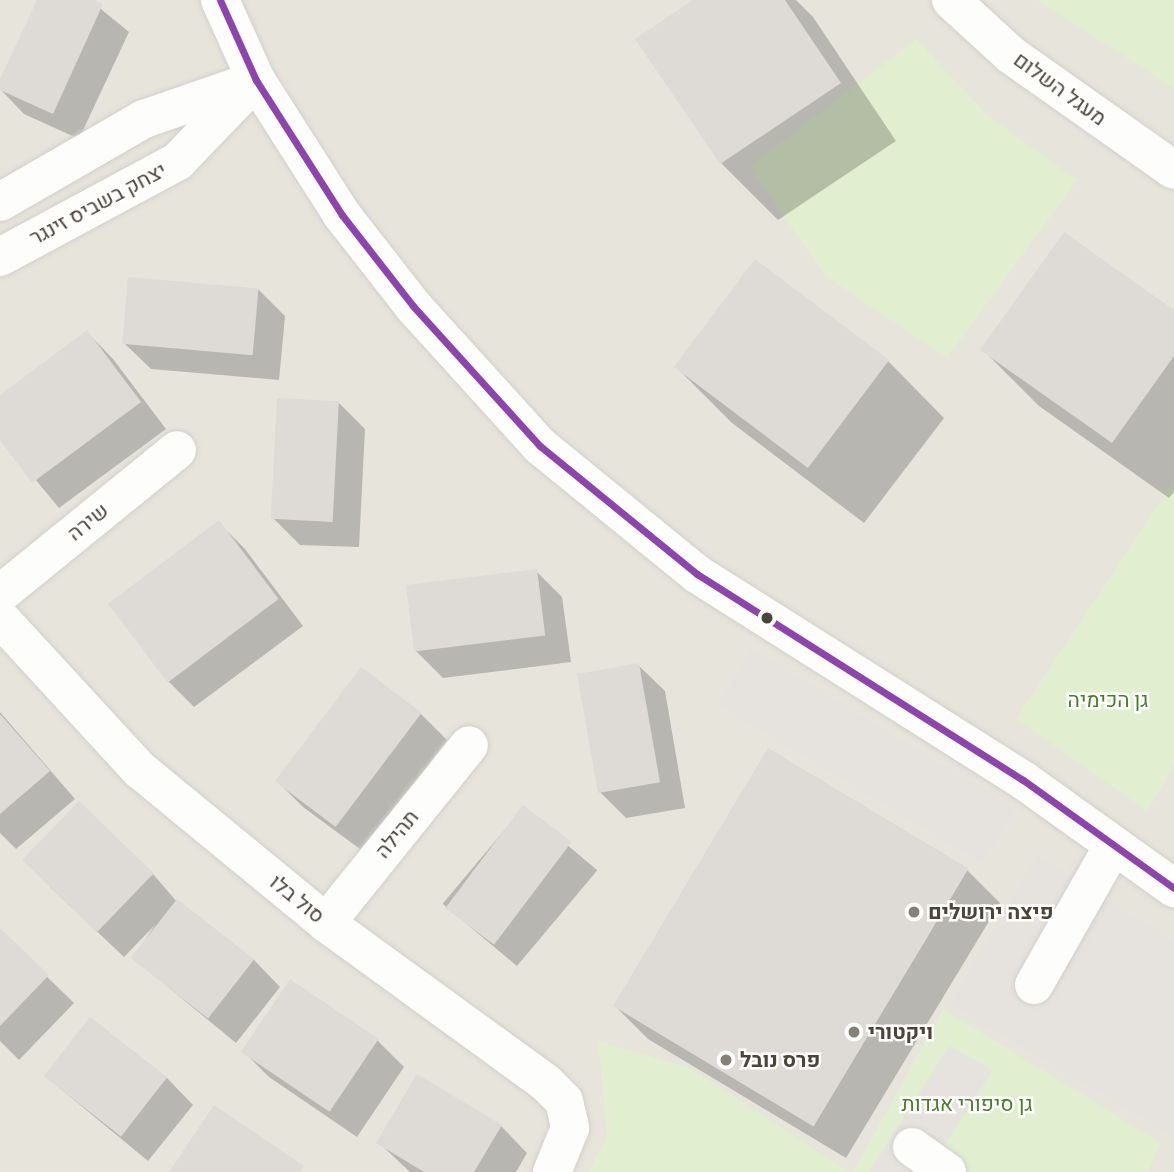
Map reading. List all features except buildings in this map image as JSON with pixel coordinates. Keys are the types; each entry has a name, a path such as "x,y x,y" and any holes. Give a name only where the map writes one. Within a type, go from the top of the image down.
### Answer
{"street":[{"path":"220,0 257,80 342,215 413,306 540,446 697,574 1023,780 1174,888"},
{"name":"מעגל השלום","path":"951,0 1011,55 1174,170"},
{"path":"0,202 144,119 257,80"},
{"name":"יצחק בשביס זינגר","path":"0,257 178,161 257,80"},
{"name":"שירה","path":"0,594 177,450"},
{"name":"סול בלו","path":"0,618 140,770 326,923 546,1083 564,1101 570,1128 552,1172"},
{"name":"תהילה","path":"326,923 469,745"},
{"path":"1034,985 1113,846"},
{"path":"912,1147 947,1172"}],"shaded area":[{"path":"0,0 1174,0 1174,1172 0,1172"},
{"path":"751,649 1016,808 982,864 718,705"},
{"path":"1037,855 1174,941 1174,1137 949,1004"},
{"path":"949,1046 993,1070 927,1172 869,1172"}],"green space":[{"path":"1037,0 1174,0 1174,88"},
{"path":"916,39 987,115 1077,180 947,358 827,277 749,167"},
{"name":"גן הכימיה","path":"1174,481 1174,765 1147,811 1016,719"},
{"name":"גן סיפורי אגדות","path":"943,1009 1161,1143 1148,1172 853,1172"},
{"path":"598,1041 690,1068 849,1172 588,1172 607,1136"}],"transit line":[{"path":"220,0 256,80 342,215 413,306 540,446 697,574 1023,780 1174,888"}],"place":[{"name":"פיצה ירושלים","path":"914,912"},
{"name":"ויקטורי","path":"854,1032"},
{"name":"פרס נובל","path":"726,1060"}]}
